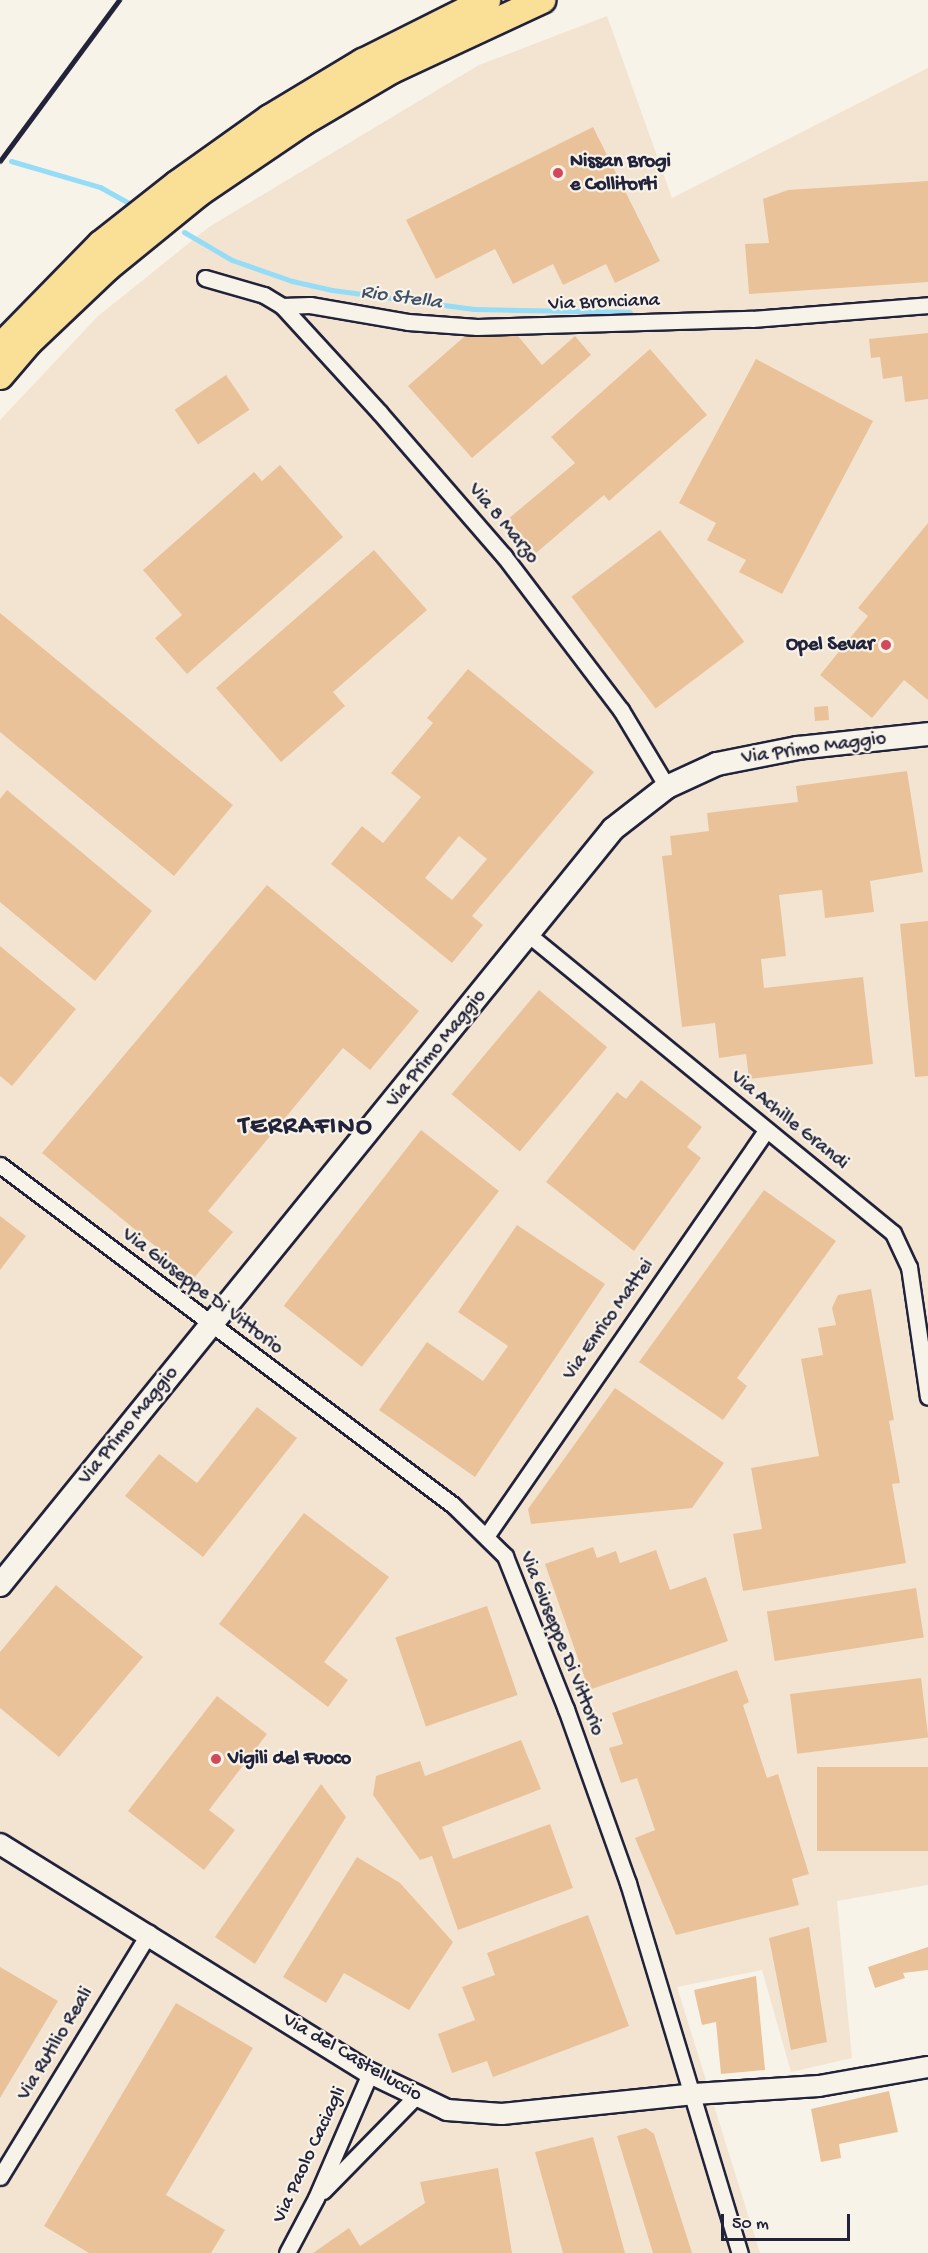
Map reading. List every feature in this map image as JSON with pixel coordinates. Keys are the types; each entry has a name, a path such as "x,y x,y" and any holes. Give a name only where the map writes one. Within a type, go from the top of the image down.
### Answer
{"highway":[{"path":"0,347 101,244 177,184 270,118 363,62 487,0"},
{"path":"0,376 29,342 107,268 199,193 302,123 392,70 542,0"}],"main road":[{"name":"Via Primo Maggio","path":"0,1585 613,829 667,787 695,772 761,754 928,735"}],"street":[{"path":"205,278 264,295 282,306"},
{"name":"Via Bronciana","path":"282,306 310,305 408,322 477,327 752,319 928,305"},
{"name":"Via 8 Marzo","path":"282,306 504,556 621,710 667,787"},
{"name":"Via Achille Grandi","path":"529,934 884,1225 900,1243 909,1268 928,1397"},
{"name":"Via Enrico Mattei","path":"487,1535 766,1130"},
{"name":"Via Giuseppe Di Vittorio","path":"0,1165 210,1326 453,1504 487,1535 511,1570 566,1709 628,1883 694,2094 740,2253"},
{"name":"Via del Castelluccio","path":"0,1844 149,1933 370,2073 415,2097 447,2110 476,2114 694,2094 819,2086 928,2067"},
{"name":"Via Rutilio Reali","path":"0,2178 149,1933"},
{"name":"Via Paolo Caciagli","path":"288,2253 316,2198 370,2073"},
{"path":"316,2198 415,2097"}],"shaded area":[{"path":"607,16 672,198 928,68 928,1885 837,1901 852,2058 791,2072 762,1970 677,1987 760,2253 0,2253 0,420 98,316 209,227 479,65"}],"building":[{"name":"Nissan Brogi e Collitorti","path":"593,127 660,261 615,283 606,264 563,285 553,264 513,284 495,249 436,279 406,220"},
{"path":"928,181 928,282 749,294 745,244 769,243 763,199 788,190"},
{"path":"928,333 928,399 905,402 902,376 883,379 880,357 871,358 869,339"},
{"path":"465,336 518,336 542,365 575,336 591,355 472,458 408,386"},
{"path":"650,349 707,415 609,501 604,495 536,553 508,519 575,463 551,437"},
{"path":"756,359 873,421 782,594 739,572 746,560 707,540 716,523 679,503"},
{"path":"226,375 249,410 198,444 175,410"},
{"path":"280,465 343,537 187,674 155,638 182,615 143,570 254,472 262,481"},
{"name":"Opel Sevar","path":"928,523 928,700 904,680 872,718 820,675 868,616 858,608"},
{"path":"660,530 744,642 656,709 571,597"},
{"path":"374,550 427,610 333,692 345,706 281,762 216,688"},
{"path":"0,613 233,805 174,876 0,732"},
{"path":"468,669 594,772 472,916 483,925 452,963 331,864 362,826 383,843 421,797 391,773 433,723 427,718","holes":["459,836 487,859 452,900 425,878"]},
{"path":"828,706 829,720 815,721 814,707"},
{"path":"907,771 923,872 870,881 874,912 825,918 822,890 779,895 786,956 761,959 764,988 863,977 873,1064 749,1079 746,1054 719,1058 715,1023 682,1027 662,856 672,855 670,836 709,831 707,813 798,802 796,786"},
{"path":"7,790 152,911 95,981 0,902 0,799"},
{"path":"267,885 419,1011 370,1070 343,1048 208,1211 233,1232 194,1278 42,1153"},
{"path":"928,921 928,1076 915,1077 900,924"},
{"path":"0,946 76,1009 12,1086 0,1076"},
{"path":"539,990 607,1047 520,1151 452,1094"},
{"path":"641,1080 702,1127 687,1147 701,1158 634,1251 546,1182 617,1092 626,1099"},
{"path":"421,1130 499,1191 362,1367 284,1306"},
{"path":"764,1190 836,1241 737,1378 747,1386 723,1420 639,1362"},
{"path":"0,1216 26,1236 0,1270"},
{"path":"517,1225 605,1284 475,1477 379,1410 427,1342 483,1381 508,1346 458,1312"},
{"path":"871,1289 894,1420 889,1421 900,1483 892,1484 906,1563 743,1591 733,1534 762,1529 751,1468 819,1456 801,1359 823,1355 818,1328 836,1325 832,1308 838,1295"},
{"path":"615,1388 724,1463 692,1508 531,1524 528,1509"},
{"path":"257,1407 297,1438 203,1557 125,1496 159,1454 197,1483"},
{"path":"304,1513 389,1577 324,1662 348,1680 328,1707 219,1624"},
{"path":"593,1547 597,1558 616,1551 620,1563 656,1550 670,1590 706,1577 728,1641 589,1690 545,1564"},
{"path":"56,1585 143,1657 59,1757 0,1708 0,1652"},
{"path":"916,1588 924,1637 775,1661 767,1612"},
{"path":"487,1606 518,1695 426,1726 395,1638"},
{"path":"737,1670 749,1702 743,1705 767,1778 778,1774 809,1874 792,1879 799,1905 676,1935 635,1838 655,1830 637,1778 621,1783 609,1748 623,1744 612,1713"},
{"path":"921,1678 928,1738 797,1754 790,1694"},
{"path":"217,1696 267,1734 209,1810 235,1830 204,1870 128,1811"},
{"path":"521,1740 541,1789 442,1827 453,1859 550,1824 573,1888 458,1930 432,1856 420,1860 373,1795 376,1776 420,1761 425,1776"},
{"path":"817,1767 928,1767 928,1851 817,1851"},
{"path":"321,1784 346,1817 255,1964 215,1937"},
{"path":"357,1857 400,1883 453,1942 409,2010 344,1973 326,2003 283,1977"},
{"path":"588,1915 629,2026 493,2077 487,2061 452,2073 438,2034 475,2020 462,1987 495,1975 487,1953"},
{"path":"809,1927 827,2042 791,2050 769,1938"},
{"path":"928,1947 928,1970 903,1973 905,1978 875,1988 868,1967"},
{"path":"0,1967 58,2001 0,2098"},
{"path":"756,1976 765,2070 721,2074 716,2022 702,2025 694,1990"},
{"path":"176,2003 253,2048 166,2195 225,2230 211,2253 89,2253 44,2226"},
{"path":"889,2091 898,2132 839,2144 841,2158 821,2162 811,2109"},
{"path":"646,2128 654,2134 692,2253 653,2253 617,2136"},
{"path":"593,2137 625,2253 563,2253 535,2152"},
{"path":"498,2168 512,2253 313,2253 349,2228 360,2246 425,2203 420,2182"}],"waterway":[{"name":"Rio Stella","path":"11,161 100,187 131,204"},
{"name":"Rio Stella","path":"184,232 232,260 292,281 332,290 474,309 630,312"}],"railway":[{"path":"0,161 119,0"}],"place":[{"name":"Nissan Brogi e Collitorti","path":"558,173"},
{"name":"Opel Sevar","path":"886,645"},
{"name":"Vigili del Fuoco","path":"216,1759"}],"district":[{"name":"TERRAFINO","path":"306,1128"}]}
